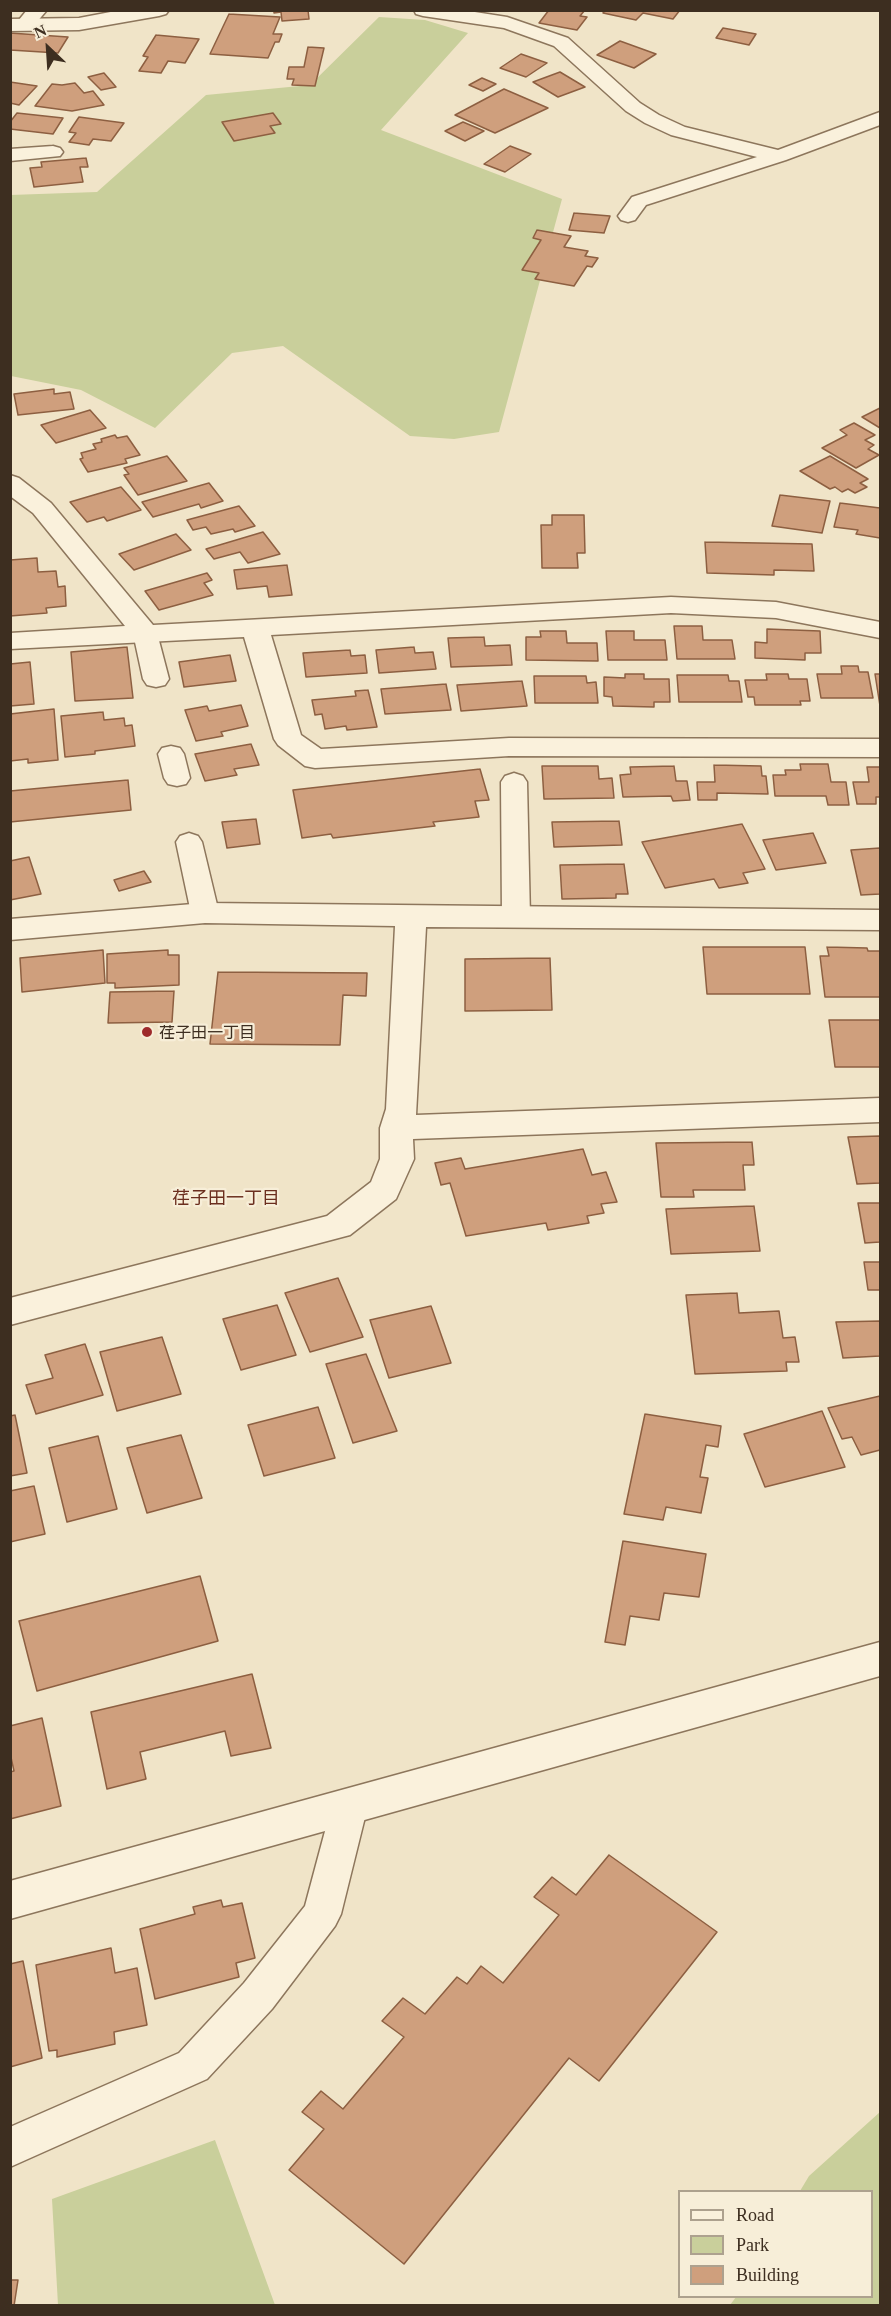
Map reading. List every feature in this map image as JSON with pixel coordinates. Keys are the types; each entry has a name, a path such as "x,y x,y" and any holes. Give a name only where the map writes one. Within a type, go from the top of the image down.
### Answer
{"street":[{"path":"17,26 79,24 159,10"},
{"path":"10,483 42,508 145,633"},
{"path":"10,640 671,605 776,610 880,630"},
{"path":"255,628 288,739 315,759 508,747 880,748"},
{"path":"10,930 205,913 880,920"},
{"path":"10,1312 338,1226 384,1190 397,1159 396,1128 402,1109 411,915"},
{"path":"396,1128 880,1110"},
{"path":"10,1899 880,1659"}],"lane":[{"path":"17,26 38,10"},
{"path":"423,10 507,23 561,42 633,107 652,119 678,131 779,156"},
{"path":"627,216 639,201 779,156 880,118"},
{"path":"10,155 53,152"},
{"path":"145,633 156,679"},
{"path":"514,782 516,918"},
{"path":"189,842 205,913"},
{"path":"10,2147 193,2066 258,1996 322,1914 350,1805"}],"green space":[{"path":"379,17 425,20 468,33 381,130 562,199 499,432 454,439 410,436 283,346 232,353 155,428 81,390 11,376 10,195 97,192 206,95 310,85"},
{"path":"880,2112 880,2305 730,2305 735,2298 873,2298 873,2190 801,2190 809,2176"},
{"path":"215,2140 275,2305 58,2305 52,2199"}],"building":[{"path":"274,10 308,10 309,19 282,21 281,12 274,13"},
{"path":"549,10 585,10 580,16 587,17 577,30 539,23"},
{"path":"605,10 680,10 673,19 643,13 636,20 603,13"},
{"path":"229,14 280,17 273,34 282,34 279,42 275,42 268,58 210,54"},
{"path":"723,28 756,34 749,45 716,38"},
{"path":"10,33 68,37 58,53 10,50"},
{"path":"156,35 199,39 185,63 168,61 161,73 139,71 148,57 143,56"},
{"path":"620,41 656,54 634,68 597,55"},
{"path":"308,47 324,48 315,86 292,85 294,79 287,79 289,67 304,67"},
{"path":"521,54 547,63 526,77 500,68"},
{"path":"560,72 585,87 558,97 533,82"},
{"path":"104,73 116,87 101,90 88,77"},
{"path":"482,78 496,84 483,91 469,85"},
{"path":"10,82 37,86 19,105 10,103"},
{"path":"75,83 84,93 93,91 104,105 72,111 35,106 52,84"},
{"path":"504,89 548,108 495,133 455,115"},
{"path":"17,113 63,118 53,134 10,129 10,122"},
{"path":"273,113 281,124 270,126 275,133 234,141 222,122"},
{"path":"79,117 124,123 111,141 93,139 89,145 69,142 76,133 69,132"},
{"path":"463,122 484,131 465,141 445,131"},
{"path":"510,146 531,154 505,172 484,164"},
{"path":"86,158 88,167 80,167 83,182 34,187 30,168 42,167 41,162"},
{"path":"574,213 610,216 604,233 569,230"},
{"path":"537,230 571,236 564,247 588,251 585,256 598,258 592,267 587,266 574,286 535,279 539,273 522,270 541,240 533,238"},
{"path":"54,389 54,394 70,392 74,409 18,415 14,394"},
{"path":"880,408 880,428 862,417"},
{"path":"90,410 106,428 56,443 41,425"},
{"path":"854,423 875,435 865,440 874,445 868,449 879,455 856,468 822,448 847,435 840,430"},
{"path":"115,435 117,438 127,436 140,455 125,459 127,463 88,472 80,459 83,458 81,453 96,449 93,444"},
{"path":"167,456 187,481 138,495 124,475 129,474 124,468"},
{"path":"830,456 868,479 860,483 867,487 855,493 848,489 842,492 835,487 830,489 800,471"},
{"path":"209,483 223,501 201,508 199,504 153,517 142,502"},
{"path":"121,487 141,510 107,521 104,517 87,522 70,502"},
{"path":"780,495 830,501 822,533 772,526"},
{"path":"840,503 880,508 880,538 856,534 858,530 834,527"},
{"path":"239,506 255,526 235,532 233,529 211,534 206,527 193,530 187,520"},
{"path":"552,515 584,515 585,553 577,553 578,568 542,568 541,525 552,525"},
{"path":"263,532 280,554 248,563 240,552 214,559 206,549"},
{"path":"176,534 191,550 134,570 119,554"},
{"path":"705,542 812,544 814,571 774,570 774,575 707,573"},
{"path":"37,558 38,572 56,571 58,587 65,586 66,606 46,608 47,613 10,616 10,560"},
{"path":"287,565 292,595 269,597 267,586 237,589 234,570"},
{"path":"207,573 212,580 204,583 213,595 159,610 145,591"},
{"path":"674,626 702,626 703,640 732,640 735,659 677,659"},
{"path":"767,629 820,631 821,653 805,653 805,660 755,658 755,642 767,643"},
{"path":"540,631 566,631 567,643 597,643 598,661 526,660 526,637 541,637"},
{"path":"606,631 634,631 634,640 665,640 667,660 608,660"},
{"path":"484,637 485,646 510,645 512,665 451,667 448,638"},
{"path":"127,647 133,698 75,701 71,652"},
{"path":"414,647 415,653 433,652 436,669 379,673 376,650"},
{"path":"350,650 351,656 365,655 367,673 306,677 303,653"},
{"path":"230,655 236,681 184,687 179,662"},
{"path":"30,662 34,704 10,706 10,664"},
{"path":"841,666 858,666 859,672 868,672 873,698 821,698 817,674 842,674"},
{"path":"625,674 644,674 644,679 669,679 670,702 654,702 654,707 613,706 612,697 604,696 604,677 625,678"},
{"path":"766,674 788,674 789,679 807,679 810,701 800,701 801,705 755,705 754,697 748,697 745,680 767,680"},
{"path":"875,674 880,674 880,706"},
{"path":"677,675 728,675 729,681 739,681 742,702 679,702"},
{"path":"534,676 586,676 587,683 596,682 598,703 535,703"},
{"path":"522,681 527,706 461,711 457,685"},
{"path":"446,684 451,710 385,714 381,689"},
{"path":"368,690 377,727 347,730 346,726 325,729 322,714 315,715 312,700 356,696 355,691"},
{"path":"241,705 248,726 221,732 223,736 196,741 185,710 207,706 209,711"},
{"path":"54,709 58,760 28,763 28,759 10,761 10,714"},
{"path":"103,712 104,720 124,718 125,726 132,725 135,746 65,757 61,716"},
{"path":"251,744 259,765 234,769 237,775 205,781 195,754"},
{"path":"800,764 828,764 831,782 846,782 849,805 828,805 826,796 775,796 773,775 786,775 785,770 801,770"},
{"path":"714,765 761,766 762,776 766,776 768,794 717,793 717,800 698,800 697,782 715,782"},
{"path":"542,766 598,766 599,779 612,778 614,798 544,799"},
{"path":"674,766 676,781 687,781 690,800 673,801 671,796 623,797 620,775 631,774 630,767"},
{"path":"867,767 880,767 880,797 876,797 876,804 857,804 853,782 869,782"},
{"path":"480,769 489,800 475,801 479,817 433,822 435,826 333,838 331,834 302,838 293,790"},
{"path":"128,780 131,810 10,822 10,791"},
{"path":"256,819 260,844 227,848 222,822"},
{"path":"619,821 622,845 554,847 552,822"},
{"path":"742,824 765,869 743,873 748,883 719,888 714,879 665,888 642,842"},
{"path":"813,833 826,863 776,870 763,840"},
{"path":"880,848 880,894 861,895 851,850"},
{"path":"29,857 41,894 10,900 10,861"},
{"path":"624,864 628,894 616,894 616,898 562,899 560,865"},
{"path":"144,871 151,882 119,891 114,880"},
{"path":"703,947 805,947 810,994 707,994"},
{"path":"827,947 867,948 868,951 880,951 880,997 825,997 820,956 829,956"},
{"path":"103,950 105,983 22,992 20,958"},
{"path":"168,950 168,955 179,955 179,985 115,988 115,983 107,983 107,954"},
{"path":"550,958 552,1010 465,1011 465,959"},
{"path":"218,972 367,973 366,996 343,995 340,1045 210,1044"},
{"path":"174,991 172,1022 108,1023 110,992"},
{"path":"829,1020 880,1020 880,1067 835,1067"},
{"path":"880,1136 880,1183 857,1184 848,1137"},
{"path":"752,1142 754,1165 743,1165 745,1190 693,1190 694,1197 661,1197 656,1143"},
{"path":"583,1149 592,1175 606,1172 617,1202 601,1204 604,1213 587,1216 589,1223 548,1230 546,1223 466,1236 450,1183 441,1185 435,1163 461,1158 465,1169"},
{"path":"858,1203 880,1203 880,1242 865,1243"},
{"path":"754,1206 760,1251 671,1254 666,1209"},
{"path":"864,1262 880,1262 880,1290 868,1290"},
{"path":"338,1278 363,1337 310,1352 285,1293"},
{"path":"737,1293 739,1313 779,1311 783,1338 795,1337 799,1362 786,1362 787,1371 695,1374 686,1295"},
{"path":"277,1305 296,1355 241,1370 223,1319"},
{"path":"431,1306 451,1363 389,1378 370,1320"},
{"path":"880,1321 880,1356 843,1358 836,1322"},
{"path":"162,1337 181,1394 117,1411 100,1352"},
{"path":"85,1344 103,1395 36,1414 26,1385 53,1378 45,1355"},
{"path":"366,1354 397,1431 353,1443 326,1364"},
{"path":"880,1396 880,1450 861,1455 852,1437 842,1439 828,1408"},
{"path":"318,1407 335,1458 264,1476 248,1425"},
{"path":"822,1411 845,1467 765,1487 744,1434"},
{"path":"645,1414 721,1426 718,1447 706,1445 700,1477 708,1478 701,1513 666,1507 663,1520 624,1514"},
{"path":"15,1415 27,1473 10,1476 10,1416"},
{"path":"181,1435 202,1498 147,1513 127,1448"},
{"path":"98,1436 117,1509 67,1522 49,1448"},
{"path":"34,1486 45,1534 10,1542 10,1491"},
{"path":"623,1541 706,1554 699,1597 664,1593 659,1620 630,1616 625,1645 605,1642"},
{"path":"200,1576 218,1641 37,1691 19,1621"},
{"path":"252,1674 271,1748 231,1756 225,1731 140,1752 146,1779 107,1789 91,1712"},
{"path":"42,1718 61,1806 10,1819 10,1772 14,1771 10,1753 10,1726"},
{"path":"609,1855 717,1932 599,2081 569,2058 404,2264 289,2170 324,2129 302,2112 321,2091 343,2109 404,2037 382,2021 403,1998 425,2014 457,1977 467,1984 481,1966 503,1983 559,1915 534,1897 552,1877 576,1895"},
{"path":"221,1900 223,1907 242,1903 255,1958 236,1963 239,1977 155,1999 140,1929 195,1914 193,1907"},
{"path":"111,1948 115,1973 137,1968 147,2025 114,2032 115,2044 57,2057 57,2050 49,2051 36,1965"},
{"path":"23,1961 42,2058 10,2067 10,1964"},
{"path":"10,2280 18,2280 14,2306 10,2306"}],"place":[{"name":"荏子田一丁目","path":"147,1032"}],"district":[{"name":"荏子田一丁目","path":"226,1197"}]}
